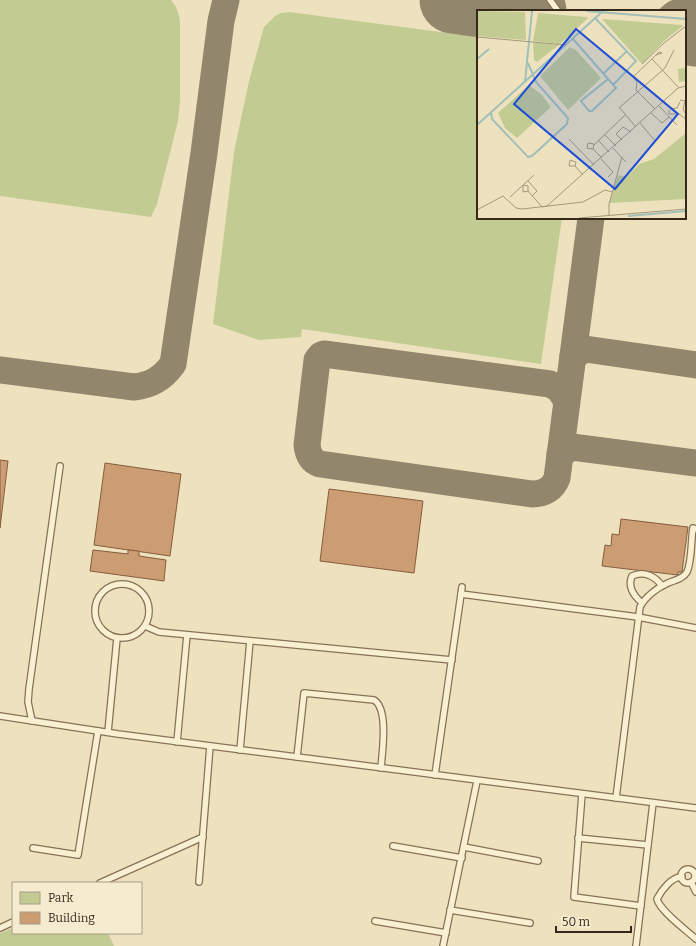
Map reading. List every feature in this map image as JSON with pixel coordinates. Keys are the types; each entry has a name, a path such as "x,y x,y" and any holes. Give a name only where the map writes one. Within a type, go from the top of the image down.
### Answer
{"lane":[{"path":"550,0 557,10"},
{"path":"32,721 28,702 29,689 60,466"},
{"path":"616,798 640,607 642,603 662,586 677,580 686,574 689,567 693,528 696,529"},
{"path":"642,603 632,592 630,580 632,576 639,574 653,577 662,586"},
{"path":"121,584 129,585 138,589 144,595 149,604 150,613 148,622 143,630 136,635 127,638 118,638 109,635 102,630 95,614 96,605 99,597 105,590 112,586 121,584"},
{"path":"435,775 462,587"},
{"path":"461,594 638,617 696,628"},
{"path":"145,626 160,632 187,635 452,660"},
{"path":"177,742 187,635"},
{"path":"108,732 118,638"},
{"path":"240,750 250,641"},
{"path":"297,757 304,693 374,700 378,702 383,723 381,768"},
{"path":"0,716 177,742 696,808"},
{"path":"33,848 78,855 98,731"},
{"path":"199,882 210,746"},
{"path":"443,946 477,781"},
{"path":"582,794 574,897 641,906"},
{"path":"636,946 653,803"},
{"path":"102,882 202,837"},
{"path":"578,838 648,845"},
{"path":"393,846 462,858"},
{"path":"464,848 538,861"},
{"path":"694,868 695,877 691,882 685,882 682,877 682,872 686,869 694,868"},
{"path":"682,877 678,876 673,878 656,899 663,909 696,939"},
{"path":"691,882 696,892"},
{"path":"450,910 530,923"},
{"path":"375,921 446,933"},
{"path":"0,928 12,922"}],"green space":[{"path":"0,0 171,0 177,11 180,23 180,101 178,121 157,204 151,217 0,196"},
{"path":"289,12 477,37 477,219 562,219 541,364 302,329 301,337 259,340 213,324 234,152 249,81 264,27 275,16 281,13"},
{"path":"12,928 12,934 108,934 114,946 0,946 0,933"}],"building":[{"path":"0,460 8,461 0,528"},
{"path":"105,463 181,474 170,556 94,545"},
{"path":"329,489 423,501 414,573 320,561"},
{"path":"621,519 688,527 682,572 678,572 678,575 602,566 605,545 611,546 612,534 619,535"},
{"path":"93,550 128,554 128,550 139,551 139,556 166,560 164,581 90,571"}],"taxiway":[{"path":"0,370 134,387 151,383 165,374 173,364 204,153 221,21 226,0"},
{"path":"567,401 559,389 550,384 324,354 317,360 307,448 312,459 320,464 532,494 548,490 557,478 591,219"},
{"path":"573,356 585,349 696,365"},
{"path":"560,454 572,447 696,463"}],"runway":[{"path":"453,0 526,10"},
{"path":"686,31 696,33"}]}
